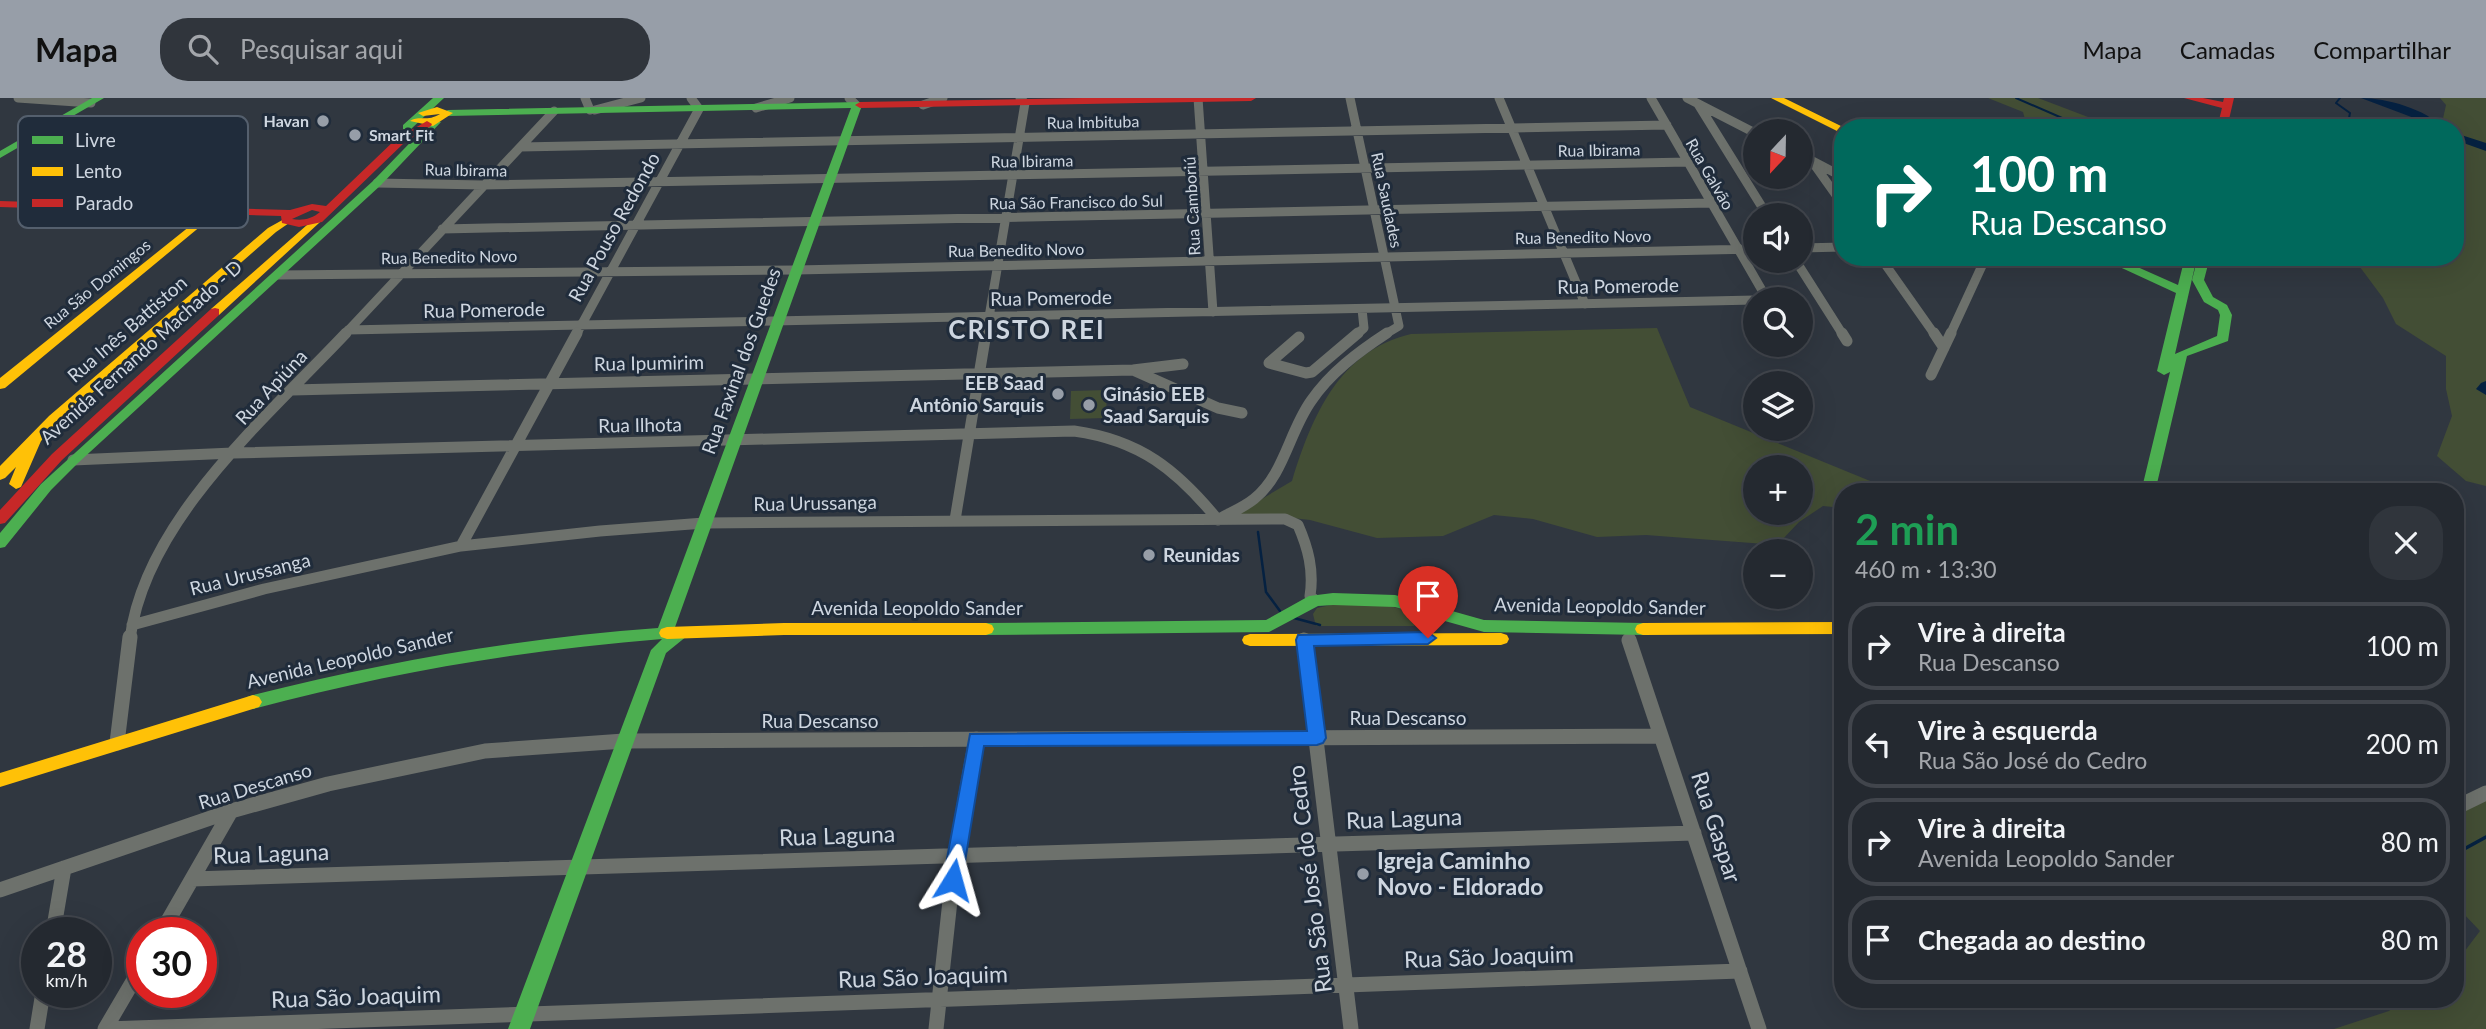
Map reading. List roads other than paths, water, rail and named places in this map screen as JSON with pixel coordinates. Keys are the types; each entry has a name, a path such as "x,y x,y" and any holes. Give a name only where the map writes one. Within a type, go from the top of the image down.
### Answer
{"main road":[{"path":"0,543 47,486 75,459 377,183 435,112 554,111 590,106 695,104 756,108 853,102 923,104 1022,100 1251,98"},
{"path":"1776,98 1834,127"},
{"path":"2189,98 2231,101"},
{"path":"58,116 88,100"},
{"path":"2225,119 2231,101"},
{"path":"2230,119 2231,101"},
{"name":"Rua Faxinal dos Guedes","path":"521,1022 659,650 672,634 704,523 844,141 853,102"},
{"name":"Avenida Fernando Machado - D","path":"0,519 57,457 318,213 435,112"},
{"path":"0,155 9,142"},
{"path":"0,204 18,204"},
{"path":"248,213 290,219 318,213"},
{"name":"Avenida Fernando Machado - D","path":"0,501 40,458 286,236 290,219"},
{"name":"Rua Inês Battiston","path":"0,475 37,436 272,230 290,219"},
{"name":"Rua São Domingos","path":"0,385 192,228"},
{"path":"2123,266 2167,287 2208,299 2223,308 2226,315 2222,338 2181,354 2150,483"},
{"path":"2136,483 2188,266"},
{"path":"2202,266 2198,280 2208,299"},
{"path":"2173,330 2194,338 2218,341"},
{"path":"75,459 81,443 121,402 128,391"},
{"path":"16,484 37,436"},
{"name":"Avenida Leopoldo Sander","path":"0,780 262,698 424,662 492,649 672,634 824,628 1228,628 1269,626 1309,604 1383,600 1407,603 1477,625 1834,628"},
{"path":"1407,603 1424,615 1425,623 1419,632 1409,638"},
{"path":"1304,640 1295,620 1309,604"},
{"name":"Avenida Leopoldo Sander","path":"0,790 194,727 338,687 463,661 544,648 672,634 681,641 1834,639"}],"street":[{"path":"18,98 88,100"},
{"path":"590,106 640,98"},
{"path":"756,108 789,98"},
{"path":"923,104 943,98"},
{"name":"Rua Saudades","path":"1350,98 1396,308"},
{"path":"1499,98 1585,304"},
{"name":"Rua Galvão","path":"1651,98 1760,287"},
{"path":"1687,98 1743,126"},
{"name":"Rua Camboriú","path":"1199,99 1213,312"},
{"path":"955,520 1013,175 1022,100"},
{"name":"Rua Pouso Redondo","path":"461,547 680,144 695,104"},
{"path":"1698,104 1760,203"},
{"name":"Rua Apiúna","path":"117,743 132,625 145,578 178,519 233,453 554,111"},
{"name":"Rua Imbituba","path":"520,147 1667,125"},
{"path":"1813,161 1834,172"},
{"name":"Rua Ibirama","path":"377,183 483,185 1688,162"},
{"path":"1813,163 1834,192"},
{"name":"Rua São Francisco do Sul","path":"442,229 1711,203"},
{"path":"1813,248 1834,247"},
{"name":"Rua Benedito Novo","path":"278,275 796,270 1743,250"},
{"path":"1886,266 1944,348"},
{"path":"1931,375 1982,266"},
{"path":"1804,273 1847,341"},
{"name":"Rua Pomerode","path":"348,330 1743,300"},
{"path":"1218,520 1256,498 1276,469 1309,403 1365,345 1399,326 1396,308"},
{"path":"1299,337 1269,363 1306,373 1312,372 1364,328 1362,309"},
{"name":"Rua Ipumirim","path":"292,390 1133,370 1183,364"},
{"name":"Rua Ipumirim","path":"1133,370 1218,408 1242,413"},
{"name":"Rua Ilhota","path":"75,459 1074,431 1097,433 1127,443 1167,464 1218,520"},
{"name":"Rua Urussanga","path":"132,625 288,584 461,547 600,531 704,523 1284,519 1298,525 1312,564 1309,604"},
{"name":"Rua São José do Cedro","path":"1304,640 1351,1029"},
{"name":"Rua Gaspar","path":"1629,640 1759,1029"},
{"name":"Rua Descanso","path":"0,890 232,811 328,784 485,751 624,741 1661,736"},
{"path":"936,1029 955,855 976,739"},
{"path":"2464,804 2486,793"},
{"path":"170,917 232,811"},
{"name":"Rua Laguna","path":"192,879 1694,833"},
{"path":"56,917 64,868"},
{"name":"Rua São Joaquim","path":"106,1029 521,1022 939,1000 1740,971"},
{"path":"106,1029 126,994"},
{"path":"37,1029 40,1008"}],"waterway":[{"path":"2016,98 2064,119"},
{"path":"2340,98 2336,103 2350,113 2349,119"},
{"path":"2367,98 2426,119"},
{"path":"2464,139 2486,147"},
{"path":"2486,386 2486,390"},
{"path":"1258,532 1266,592 1280,611"},
{"path":"1294,618 1320,625"},
{"path":"2464,849 2486,837"}],"place":[{"name":"Havan","path":"323,121"},
{"name":"Smart Fit","path":"355,135"},
{"name":"EEB Saad Antônio Sarquis","path":"1058,394"},
{"name":"Ginásio EEB Saad Sarquis","path":"1089,405"},
{"name":"Reunidas","path":"1149,555"},
{"name":"Igreja Caminho Novo - Eldorado","path":"1363,874"}],"district":[{"name":"CRISTO REI","path":"1027,330"}]}
